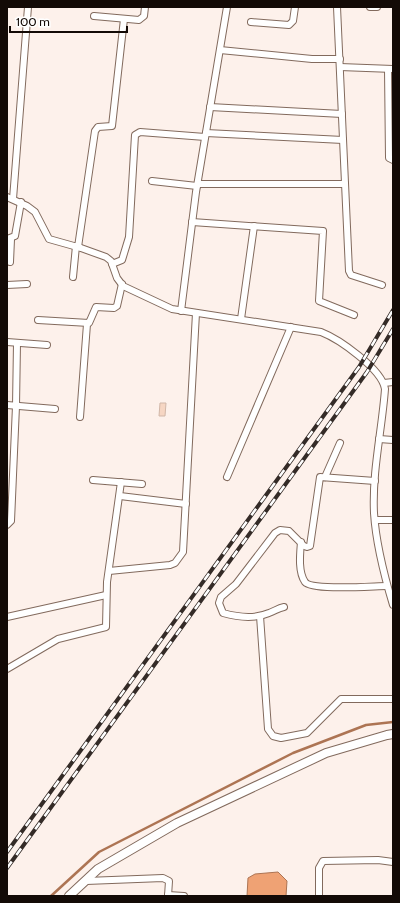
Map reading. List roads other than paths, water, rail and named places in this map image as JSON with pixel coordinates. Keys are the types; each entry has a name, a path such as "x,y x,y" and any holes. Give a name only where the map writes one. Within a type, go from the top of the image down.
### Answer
{"street":[{"path":"28,7 10,198 21,202 35,212 49,239 77,246 106,257 112,264 122,284 168,307 196,313 321,332 333,337 367,364 384,383 375,481 375,520 381,564 393,605"},
{"path":"94,16 139,20 142,18 145,7"},
{"path":"180,310 197,185 227,7"},
{"path":"251,22 289,25 293,21 295,7"},
{"path":"337,7 349,271 352,275 382,286"},
{"path":"370,7 377,7"},
{"path":"73,277 95,131 98,127 112,126 124,19"},
{"path":"220,50 312,59 340,59"},
{"path":"340,67 390,68 389,158 393,160"},
{"path":"210,107 342,114"},
{"path":"112,264 123,258 125,246 129,237 136,135 140,132 343,140"},
{"path":"152,182 197,185 345,184"},
{"path":"10,262 9,239 15,236 21,202"},
{"path":"192,222 323,231 319,301 354,315"},
{"path":"241,319 254,226"},
{"path":"7,285 27,284"},
{"path":"80,417 87,324 90,322 96,307 114,308 117,306 122,284"},
{"path":"109,571 170,565 175,563 184,549 196,313"},
{"path":"38,320 87,324"},
{"path":"228,477 291,327"},
{"path":"7,342 47,345"},
{"path":"7,525 11,521 10,473 15,440 17,343"},
{"path":"384,383 393,382"},
{"path":"7,405 55,410"},
{"path":"379,439 393,440"},
{"path":"7,440 15,440"},
{"path":"325,477 340,443"},
{"path":"284,607 260,616 248,617 223,612 219,603 221,597 236,584 280,530 289,531 307,547 311,542 318,479 325,477 375,481"},
{"path":"93,480 142,484"},
{"path":"7,668 58,639 104,629 106,624 106,595 121,482"},
{"path":"120,496 186,504"},
{"path":"375,520 393,520"},
{"path":"301,542 301,570 304,581 307,584 329,587 387,586"},
{"path":"7,616 106,595"},
{"path":"260,616 268,729 273,736 281,738 307,733 341,699 393,699"},
{"path":"70,896 98,869 177,823 326,754 393,734"},
{"path":"319,896 319,868 323,860 378,860 393,862"},
{"path":"86,881 163,878 169,881 168,896 184,896"}],"waterway":[{"path":"51,896 99,852 293,753 366,725 393,722"}],"railway":[{"path":"7,852 359,367 393,310"},
{"path":"7,868 367,372 393,329"}]}
